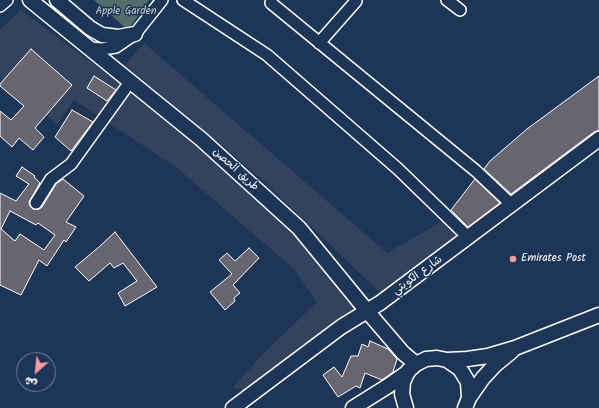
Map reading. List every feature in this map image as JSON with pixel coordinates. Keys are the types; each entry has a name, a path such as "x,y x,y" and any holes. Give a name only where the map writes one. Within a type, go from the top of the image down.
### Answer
{"street":[{"path":"0,6 7,0"},
{"name":"طريق الحصن","path":"30,0 201,139 299,228 403,353 412,368"},
{"path":"57,0 90,28 102,35 118,37 135,34"},
{"path":"88,48 102,49 116,47 135,34 162,0"},
{"path":"183,0 267,55 398,169 469,238"},
{"path":"448,0 460,10"},
{"path":"270,1 319,43 476,171 512,205"},
{"path":"319,43 356,1"},
{"path":"36,203 51,179 71,164 130,82"},
{"name":"شارع الكويتي","path":"233,408 341,326 386,299 469,238 599,139"},
{"path":"354,408 426,359 436,358 447,360 467,360 488,356 515,348 599,315"},
{"path":"467,403 482,378 515,348"},
{"path":"447,360 460,369 468,382 467,403"},
{"path":"406,408 402,394 403,382 412,368"}],"shaded area":[{"path":"21,10 116,81 173,119 280,218 354,303 351,315 301,348 246,392 233,387 265,352 317,302 294,269 176,167 74,100 57,124 0,77 0,30"},
{"path":"144,43 387,253 443,221 461,239 385,297 257,175 125,65"}],"green space":[{"name":"Apple Garden","path":"94,0 149,0 128,30"}],"building":[{"path":"31,49 72,85 35,128 44,137 33,150 19,138 12,147 0,136 0,111 11,120 24,106 0,86 0,84"},
{"path":"94,76 116,90 107,101 87,88"},
{"path":"599,76 599,130 594,132 511,194 484,169 490,161 527,129"},
{"path":"72,110 93,122 71,151 55,137"},
{"path":"22,167 35,176 34,177 40,183 29,202 33,209 39,209 42,207 56,184 63,179 84,196 66,222 76,227 66,242 64,240 47,266 39,260 21,295 0,285 0,193 16,201 29,184 16,176","holes":["10,211 36,225 38,223 55,235 44,250 20,234 15,241 1,229"]},
{"path":"475,179 500,203 468,227 451,210"},
{"path":"115,232 157,287 125,306 118,293 137,281 123,263 114,268 110,263 89,281 75,267"},
{"path":"249,248 259,258 233,285 240,293 234,298 235,301 225,310 210,292 232,274 219,260 227,253 235,261"},
{"path":"370,341 388,349 397,359 393,372 382,380 365,373 360,388 356,386 338,397 323,375 334,367 342,377 351,356 358,356 362,344 368,347"}],"place":[{"name":"Emirates Post","path":"513,259"}]}
